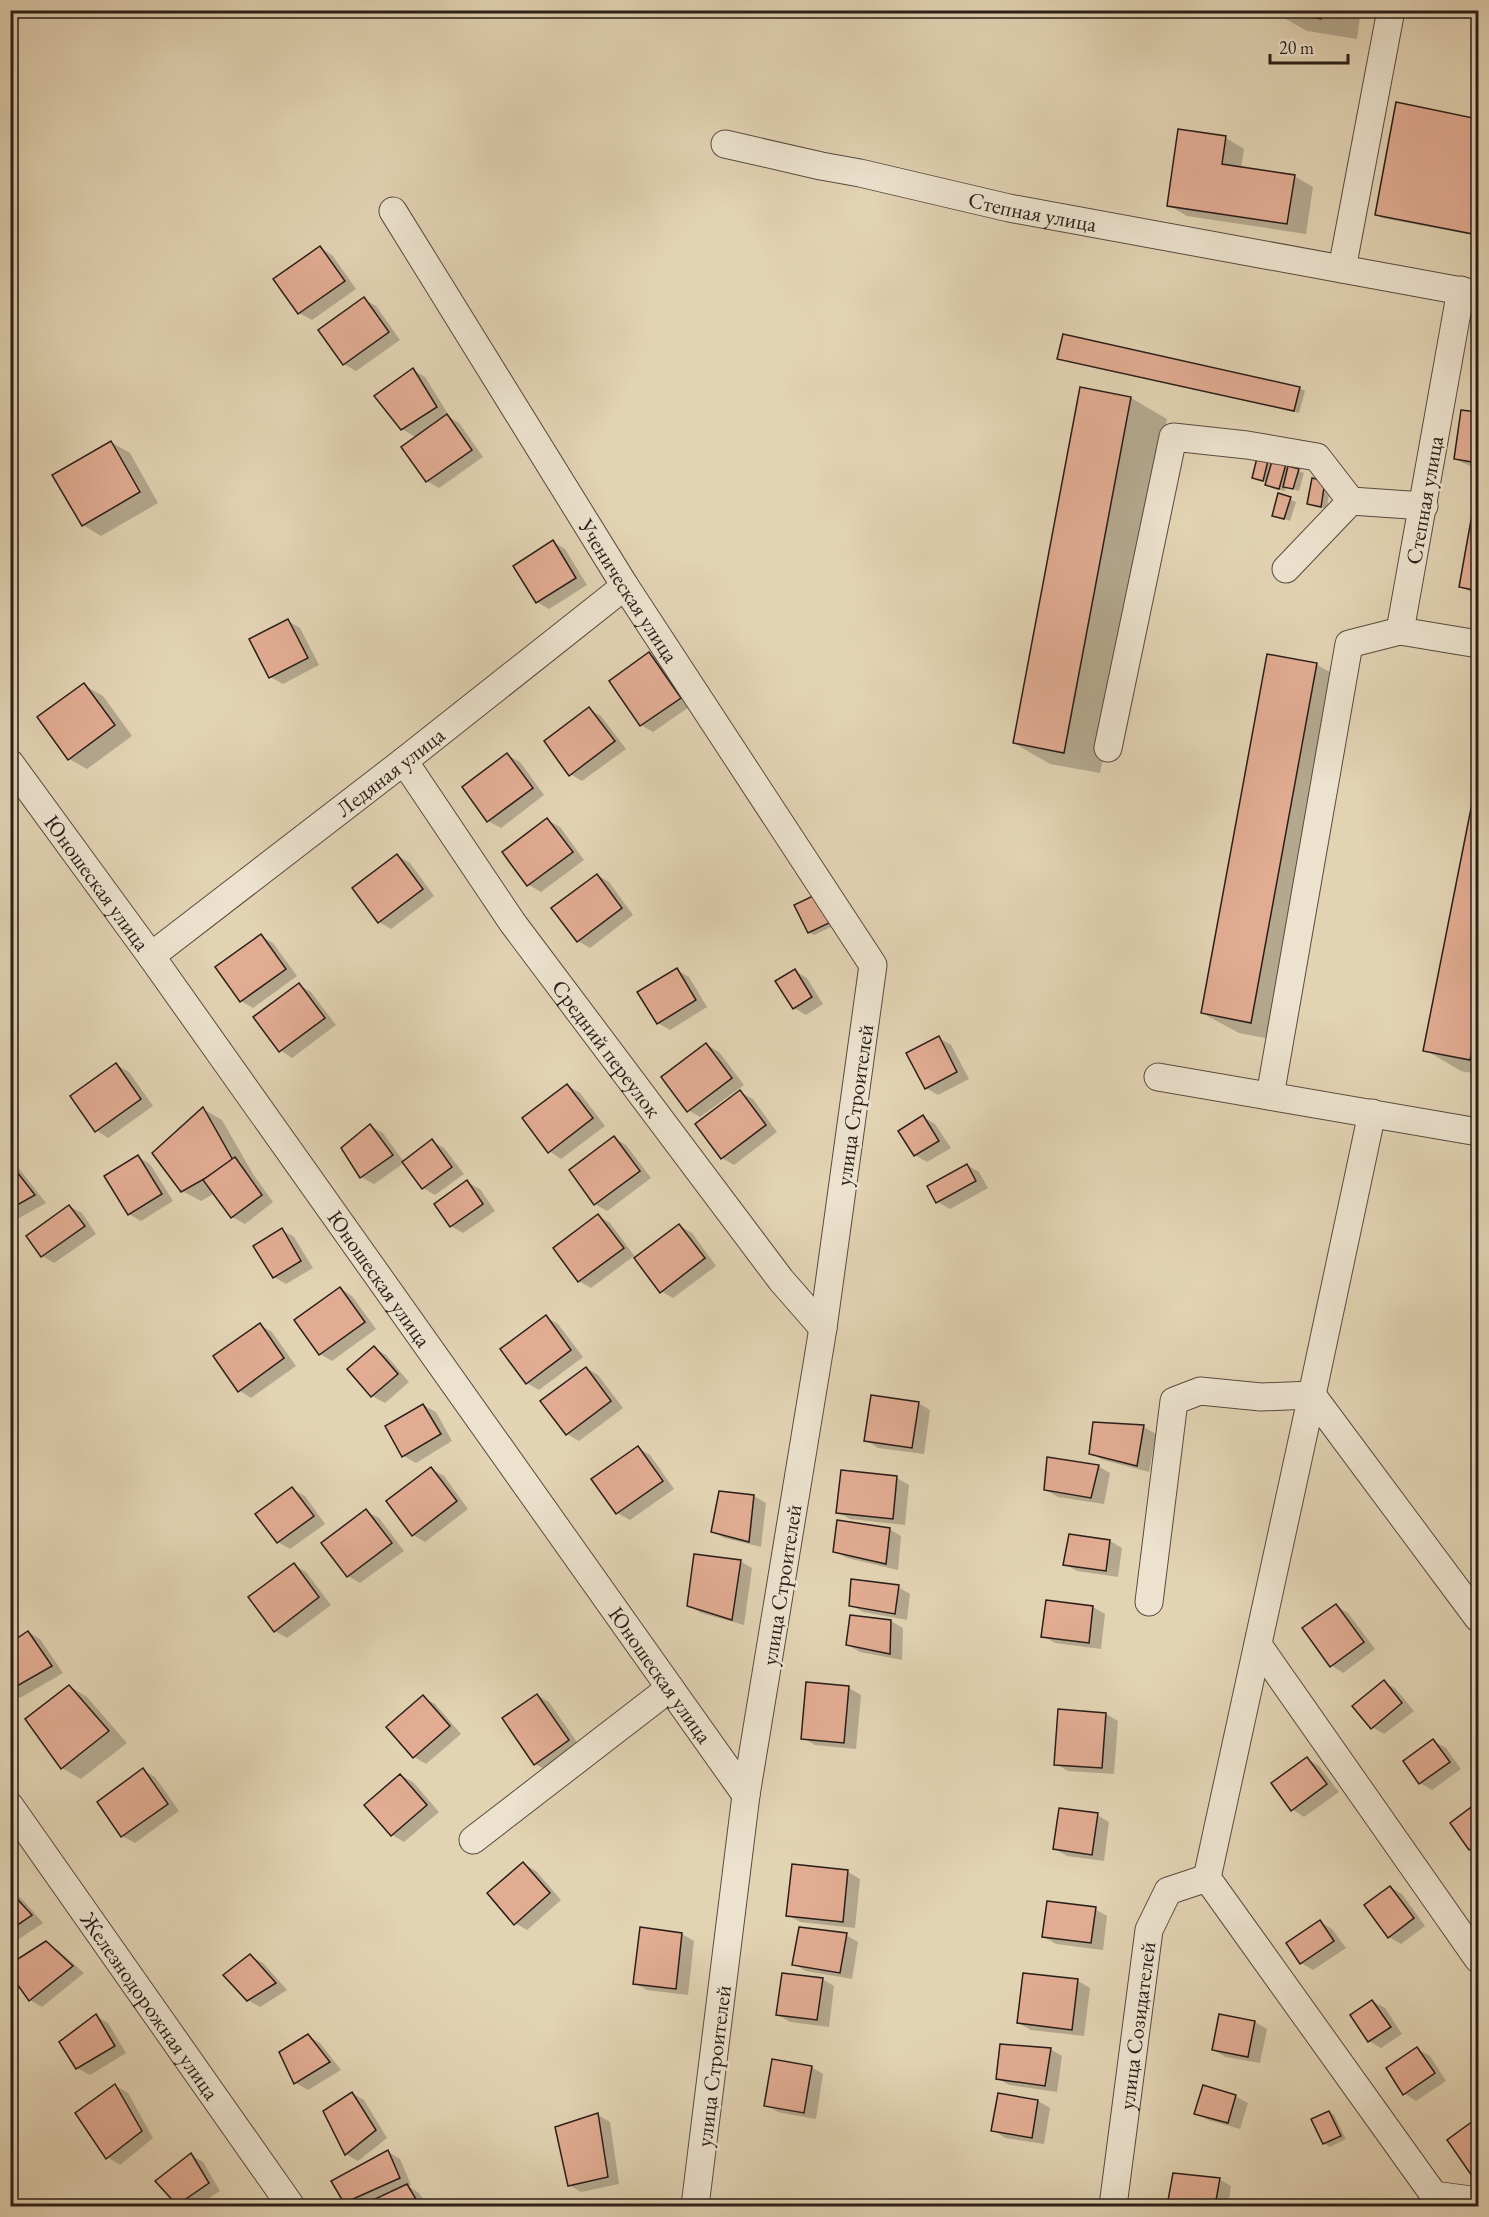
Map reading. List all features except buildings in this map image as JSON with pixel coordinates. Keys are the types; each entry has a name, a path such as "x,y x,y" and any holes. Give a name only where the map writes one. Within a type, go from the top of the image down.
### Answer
{"street":[{"path":"1342,269 1391,10"},
{"name":"Степная улица","path":"725,144 872,175 1009,208 1470,292 1400,631"},
{"name":"Ученическая улица","path":"393,211 625,585 873,965"},
{"path":"1108,748 1173,437 1247,444 1317,457 1351,501 1424,506"},
{"path":"1286,569 1351,501"},
{"name":"Ледяная улица","path":"152,956 404,761 625,585"},
{"path":"1270,1096 1349,644 1400,631 1479,644"},
{"name":"Средний переулок","path":"404,761 512,922 781,1280 823,1328"},
{"name":"Юношеская улица","path":"10,763 152,956 746,1795"},
{"name":"улица Строителей","path":"695,2206 746,1795 823,1328 873,965"},
{"path":"1158,1077 1479,1132"},
{"path":"1372,1113 1207,1878 1434,2194 1479,2201"},
{"path":"1149,1602 1174,1401 1200,1391 1260,1397 1312,1395"},
{"path":"1312,1395 1479,1618"},
{"path":"1258,1645 1479,1959"},
{"path":"473,1840 670,1688"},
{"name":"Железнодорожная улица","path":"12,1813 291,2206"},
{"name":"улица Созидателей","path":"1113,2206 1149,1929 1168,1891 1207,1878"}]}
